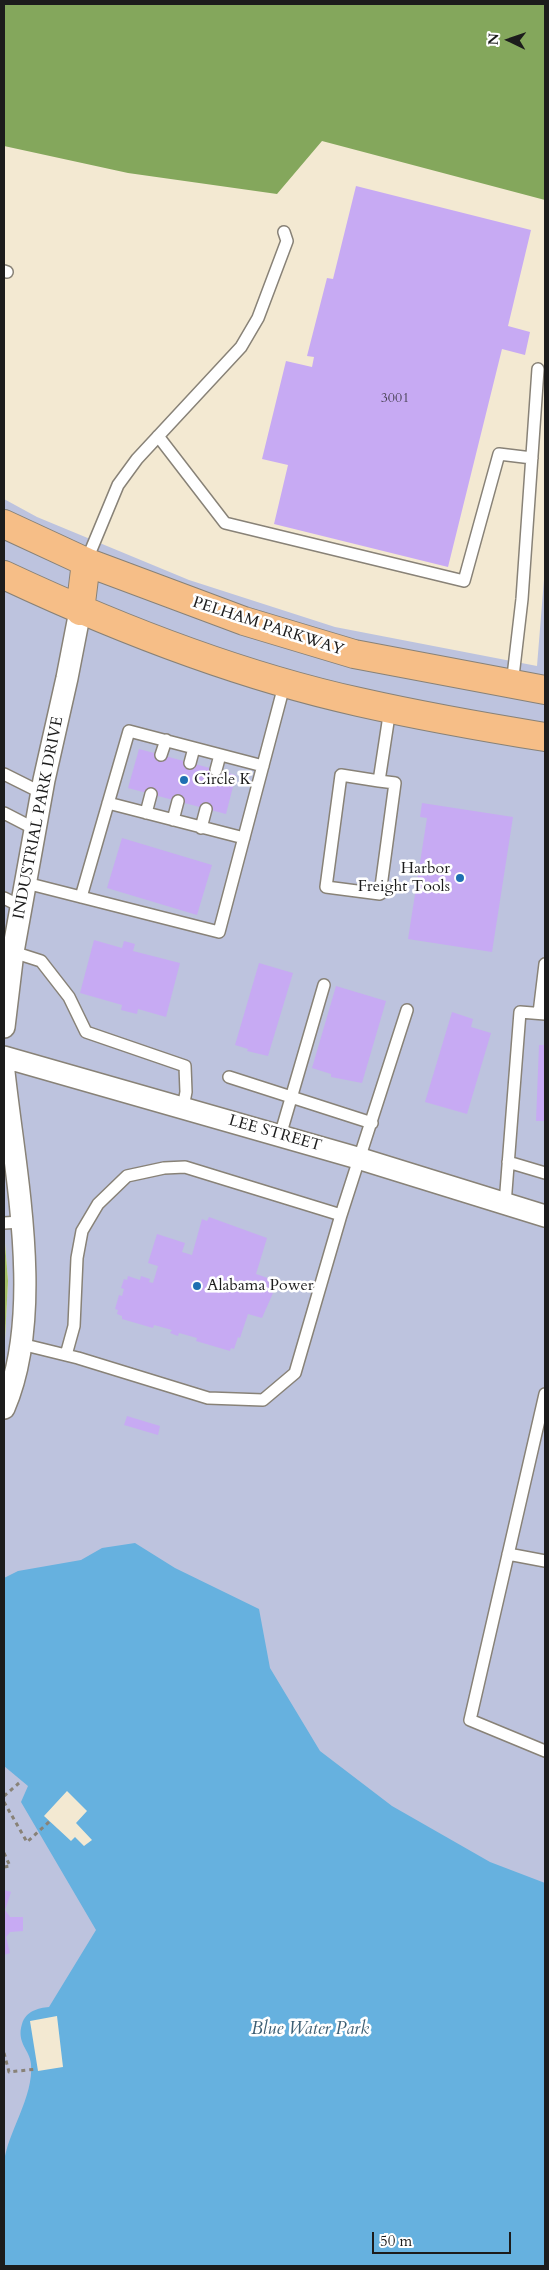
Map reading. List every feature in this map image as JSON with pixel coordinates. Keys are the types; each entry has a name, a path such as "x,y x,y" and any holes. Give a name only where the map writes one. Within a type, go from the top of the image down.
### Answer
{"main road":[{"name":"PELHAM PARKWAY","path":"4,524 86,562 181,599 308,641 354,654 545,690"},
{"path":"80,610 86,562"},
{"path":"4,575 80,610 192,652 285,682 390,708 545,737"}],"street":[{"name":"INDUSTRIAL PARK DRIVE","path":"4,1027 13,952 13,902 26,883 42,793 80,610"},
{"name":"LEE STREET","path":"4,1057 361,1159 545,1216"},
{"path":"4,1072 12,1223 25,1299 16,1374 4,1408"}],"lane":[{"path":"86,562 118,485 137,459 241,347 258,318 288,241 284,232"},
{"path":"512,685 522,598 538,369"},
{"path":"158,436 225,523 464,580 499,454 532,458"},
{"path":"26,883 219,932 285,682"},
{"path":"379,781 390,708"},
{"path":"81,897 129,731 263,766"},
{"path":"161,755 166,740"},
{"path":"190,763 194,748"},
{"path":"216,770 220,755"},
{"path":"4,774 42,793"},
{"path":"341,775 379,781 395,783 380,894 326,887 341,775"},
{"path":"146,814 151,794"},
{"path":"173,820 178,802"},
{"path":"108,804 244,838"},
{"path":"201,828 206,809"},
{"path":"4,814 36,829"},
{"path":"13,952 41,961 69,997 86,1032 185,1066 186,1092 183,1107"},
{"path":"505,1204 520,1012 542,1014 545,964"},
{"path":"280,1136 324,985"},
{"path":"21,1344 66,1355 208,1398 263,1400 295,1373 342,1215 407,1010"},
{"path":"229,1077 372,1123"},
{"path":"508,1162 545,1173"},
{"path":"66,1355 74,1326 77,1258 82,1232 98,1204 127,1176 164,1168 185,1167 342,1215"},
{"path":"545,1394 470,1720 545,1751"},
{"path":"508,1554 545,1561"}],"path":[{"path":"4,1796 19,1783"},
{"path":"4,1802 27,1842 50,1821"},
{"path":"4,1853 10,1866 4,1867"},
{"path":"4,2053 9,2072 37,2069"}],"shaded area":[{"path":"4,499 37,517 189,580 335,627 537,666 545,567 545,2266 4,2266 4,1357 8,1281 4,1231"}],"green space":[{"path":"4,4 545,4 545,200 322,141 277,194 128,173 4,146"},
{"path":"4,1231 8,1281 4,1357"}],"water":[{"name":"Blue Water Park","path":"135,1543 175,1568 259,1609 270,1668 320,1751 392,1806 490,1862 545,1883 545,2266 4,2266 2,2201 4,2163 6,2151 25,2102 31,2076 30,2059 21,2036 22,2024 29,2013 37,2009 49,2007 96,1930 21,1802 28,1786 4,1766 4,1578 18,1571 81,1560 102,1548"}],"pier":[{"path":"67,1791 87,1811 76,1823 92,1840 84,1846 75,1837 71,1841 44,1816"},
{"path":"57,2016 63,2067 38,2071 30,2021"}],"building":[{"path":"356,186 531,230 508,326 530,332 525,355 502,349 448,567 274,524 288,465 262,459 286,361 312,367 314,357 307,356 327,278 333,279"},
{"path":"139,749 236,775 226,814 128,788"},
{"name":"Harbor Freight Tools","path":"422,803 513,817 492,952 408,939 427,818 420,817"},
{"path":"122,838 212,865 197,915 107,888"},
{"path":"94,940 122,948 124,941 135,944 133,951 180,963 166,1017 138,1009 137,1014 121,1010 122,1005 80,993"},
{"path":"259,963 293,973 268,1056 247,1051 248,1049 235,1045"},
{"path":"336,986 386,1001 362,1083 331,1077 331,1074 312,1068"},
{"path":"452,1012 473,1019 471,1027 491,1033 467,1114 425,1102"},
{"path":"539,1045 545,1045 545,1121 536,1121"},
{"name":"Alabama Power","path":"209,1217 267,1238 256,1274 274,1280 271,1292 273,1293 262,1318 248,1314 240,1338 238,1337 234,1349 231,1348 230,1351 196,1341 197,1338 179,1333 178,1336 170,1333 172,1330 154,1325 153,1328 122,1319 122,1316 117,1314 118,1310 115,1309 119,1295 122,1296 124,1289 121,1288 124,1279 127,1280 128,1276 140,1280 141,1276 150,1279 149,1282 153,1283 158,1266 148,1263 157,1234 185,1243 182,1252 192,1255 202,1219 207,1221"},
{"path":"127,1416 160,1426 158,1435 124,1425"},
{"path":"4,1890 11,1892 5,1910 10,1917 23,1917 23,1931 10,1932 6,1937 10,1953 4,1955"}],"place":[{"name":"Circle K","path":"184,780"},
{"name":"Harbor Freight Tools","path":"460,878"},
{"name":"Alabama Power","path":"197,1286"}]}
